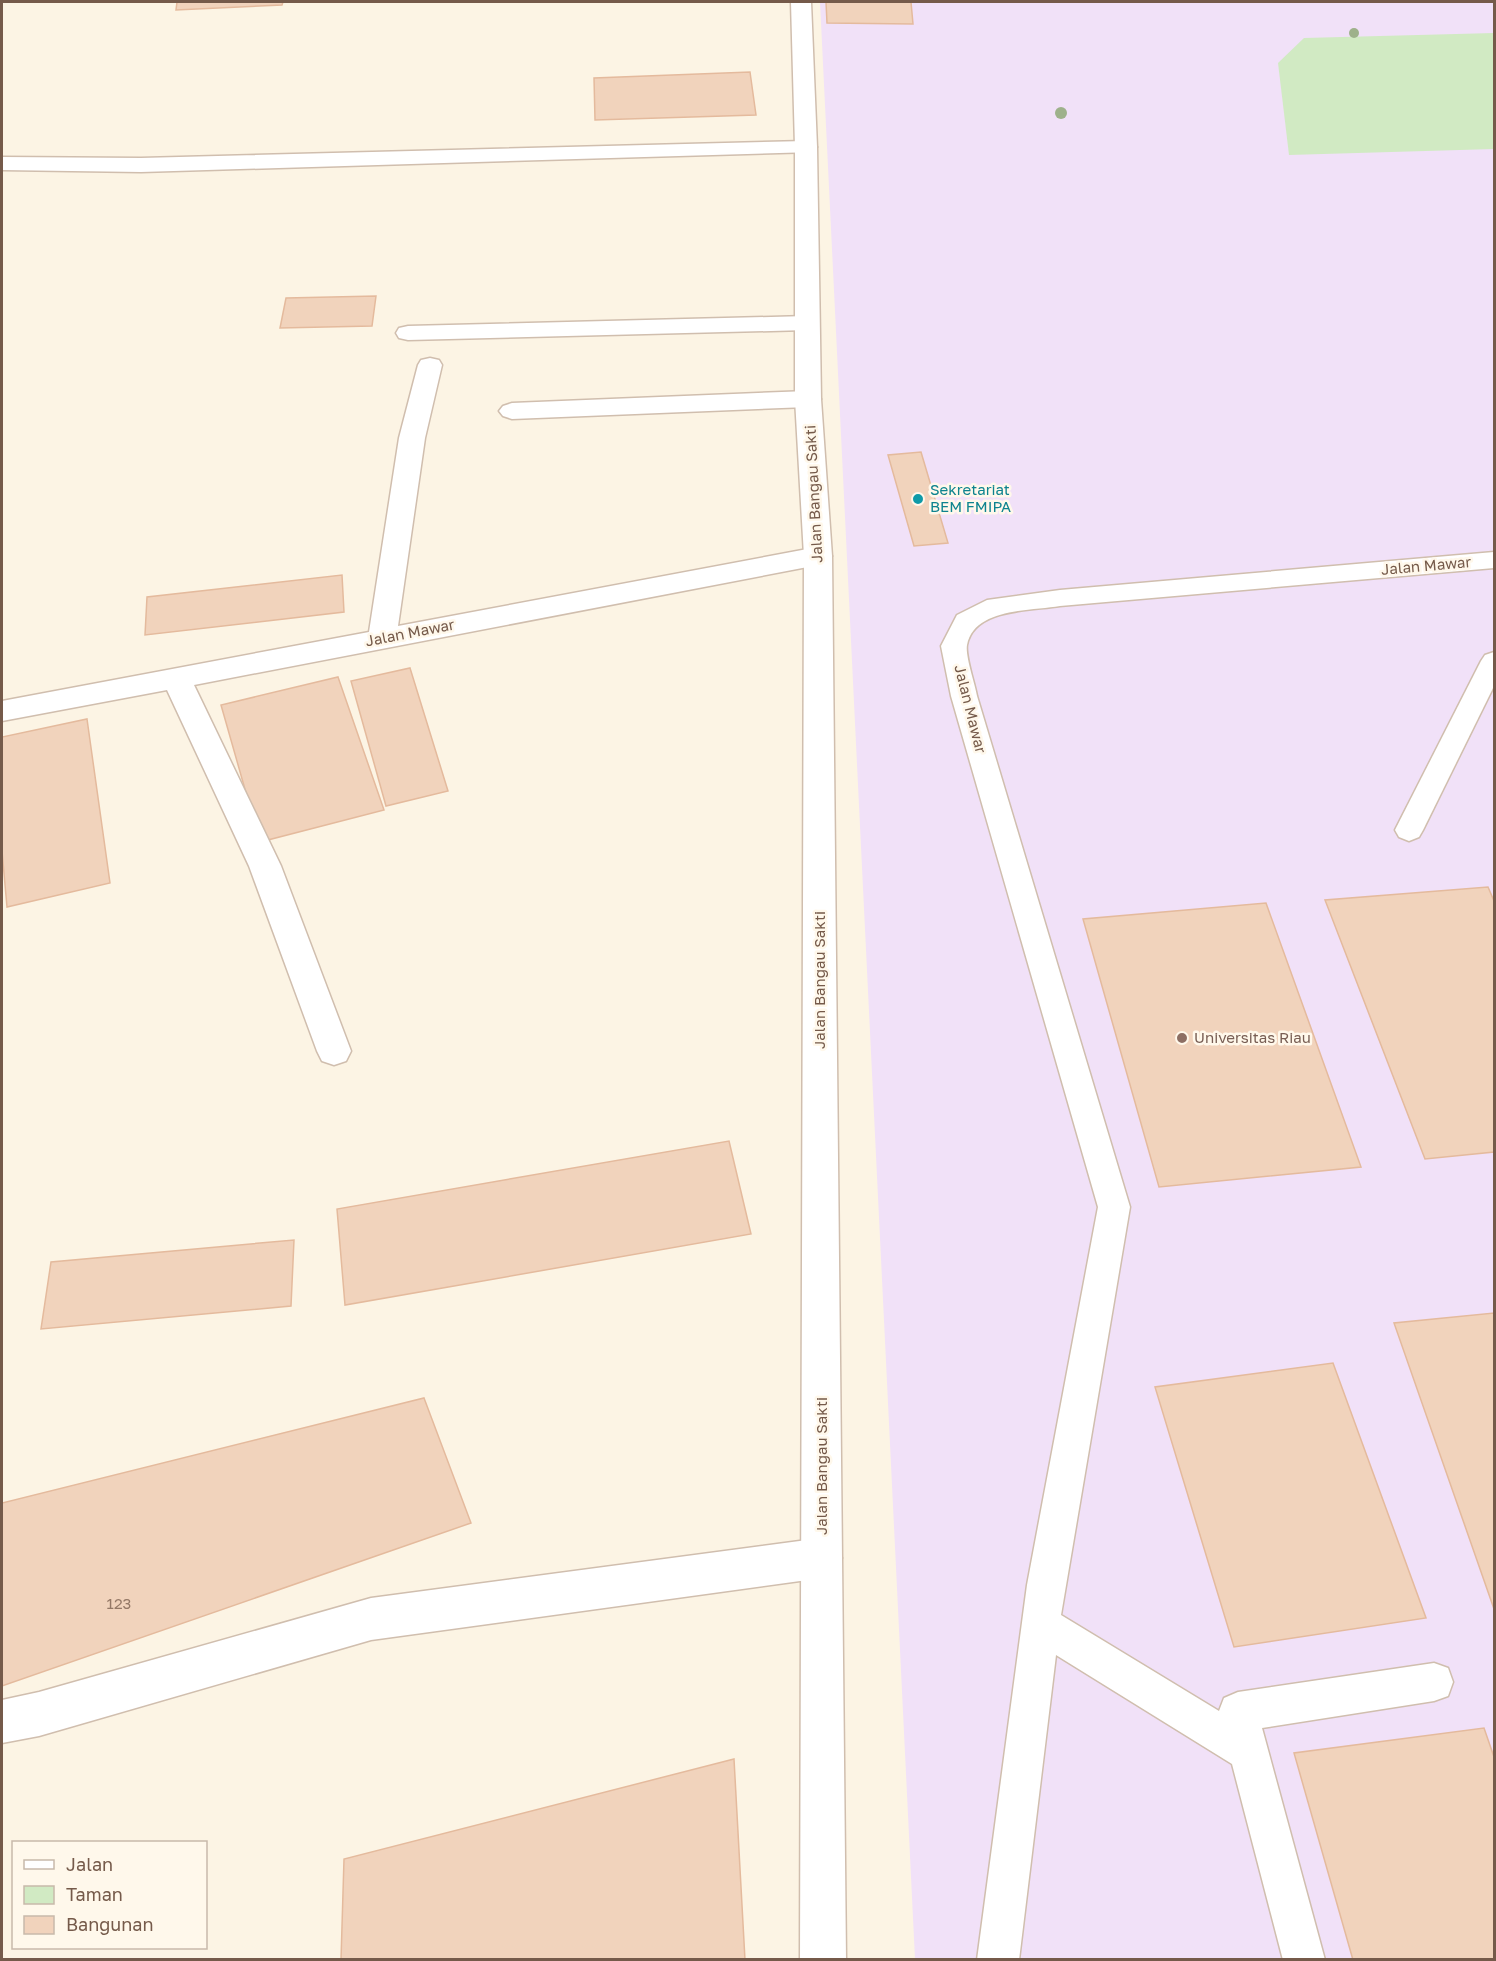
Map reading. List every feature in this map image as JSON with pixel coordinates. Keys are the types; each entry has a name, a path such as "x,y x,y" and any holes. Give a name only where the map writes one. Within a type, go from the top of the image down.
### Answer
{"street":[{"name":"Jalan Bangau Sakti","path":"801,2 806,147 808,399 818,556 822,1959"},
{"path":"2,164 141,165 806,147"},
{"path":"408,333 807,323"},
{"path":"382,638 412,438 430,365"},
{"path":"512,411 808,399"},
{"name":"Jalan Mawar","path":"2,711 818,556"},
{"path":"176,678 265,866 334,1051"},
{"path":"2,1722 60,1708 371,1619 822,1558"}],"lane":[{"name":"Jalan Mawar","path":"1041,1624 1114,1207 964,696 954,646 966,621 987,609 1060,598 1494,560"},
{"path":"1409,830 1494,661"},
{"path":"998,1959 1041,1624 1249,1752"},
{"path":"1304,1959 1238,1712 1434,1682"}],"shaded area":[{"name":"Universitas Riau","path":"820,2 1494,2 1494,1959 915,1959"}],"green space":[{"path":"1494,33 1494,149 1289,155 1278,63 1304,38"}],"building":[{"path":"177,2 283,2 282,5 176,10"},
{"path":"826,2 911,2 913,24 827,23"},
{"path":"750,72 756,115 595,120 594,78"},
{"path":"376,296 372,326 280,328 286,298"},
{"name":"Sekretariat BEM FMIPA","path":"921,452 948,543 914,546 888,455"},
{"path":"342,575 344,612 145,635 147,597"},
{"path":"410,668 448,791 386,806 351,681"},
{"path":"338,677 384,810 260,842 221,705"},
{"path":"87,719 110,883 7,907 2,851 2,737"},
{"path":"1488,887 1494,901 1494,1152 1425,1159 1325,900"},
{"path":"1266,903 1361,1167 1159,1187 1083,919"},
{"path":"729,1141 751,1234 345,1305 337,1209"},
{"path":"294,1240 291,1306 41,1329 51,1262"},
{"path":"1494,1313 1494,1609 1394,1323"},
{"path":"1333,1363 1426,1618 1234,1647 1155,1387"},
{"path":"424,1398 471,1523 2,1686 2,1503"},
{"path":"1484,1728 1494,1757 1494,1960 1353,1960 1294,1753"},
{"path":"734,1759 745,1960 341,1960 344,1859"}],"place":[{"name":"Sekretariat BEM FMIPA","path":"918,499"},
{"name":"Universitas Riau","path":"1182,1038"}]}
